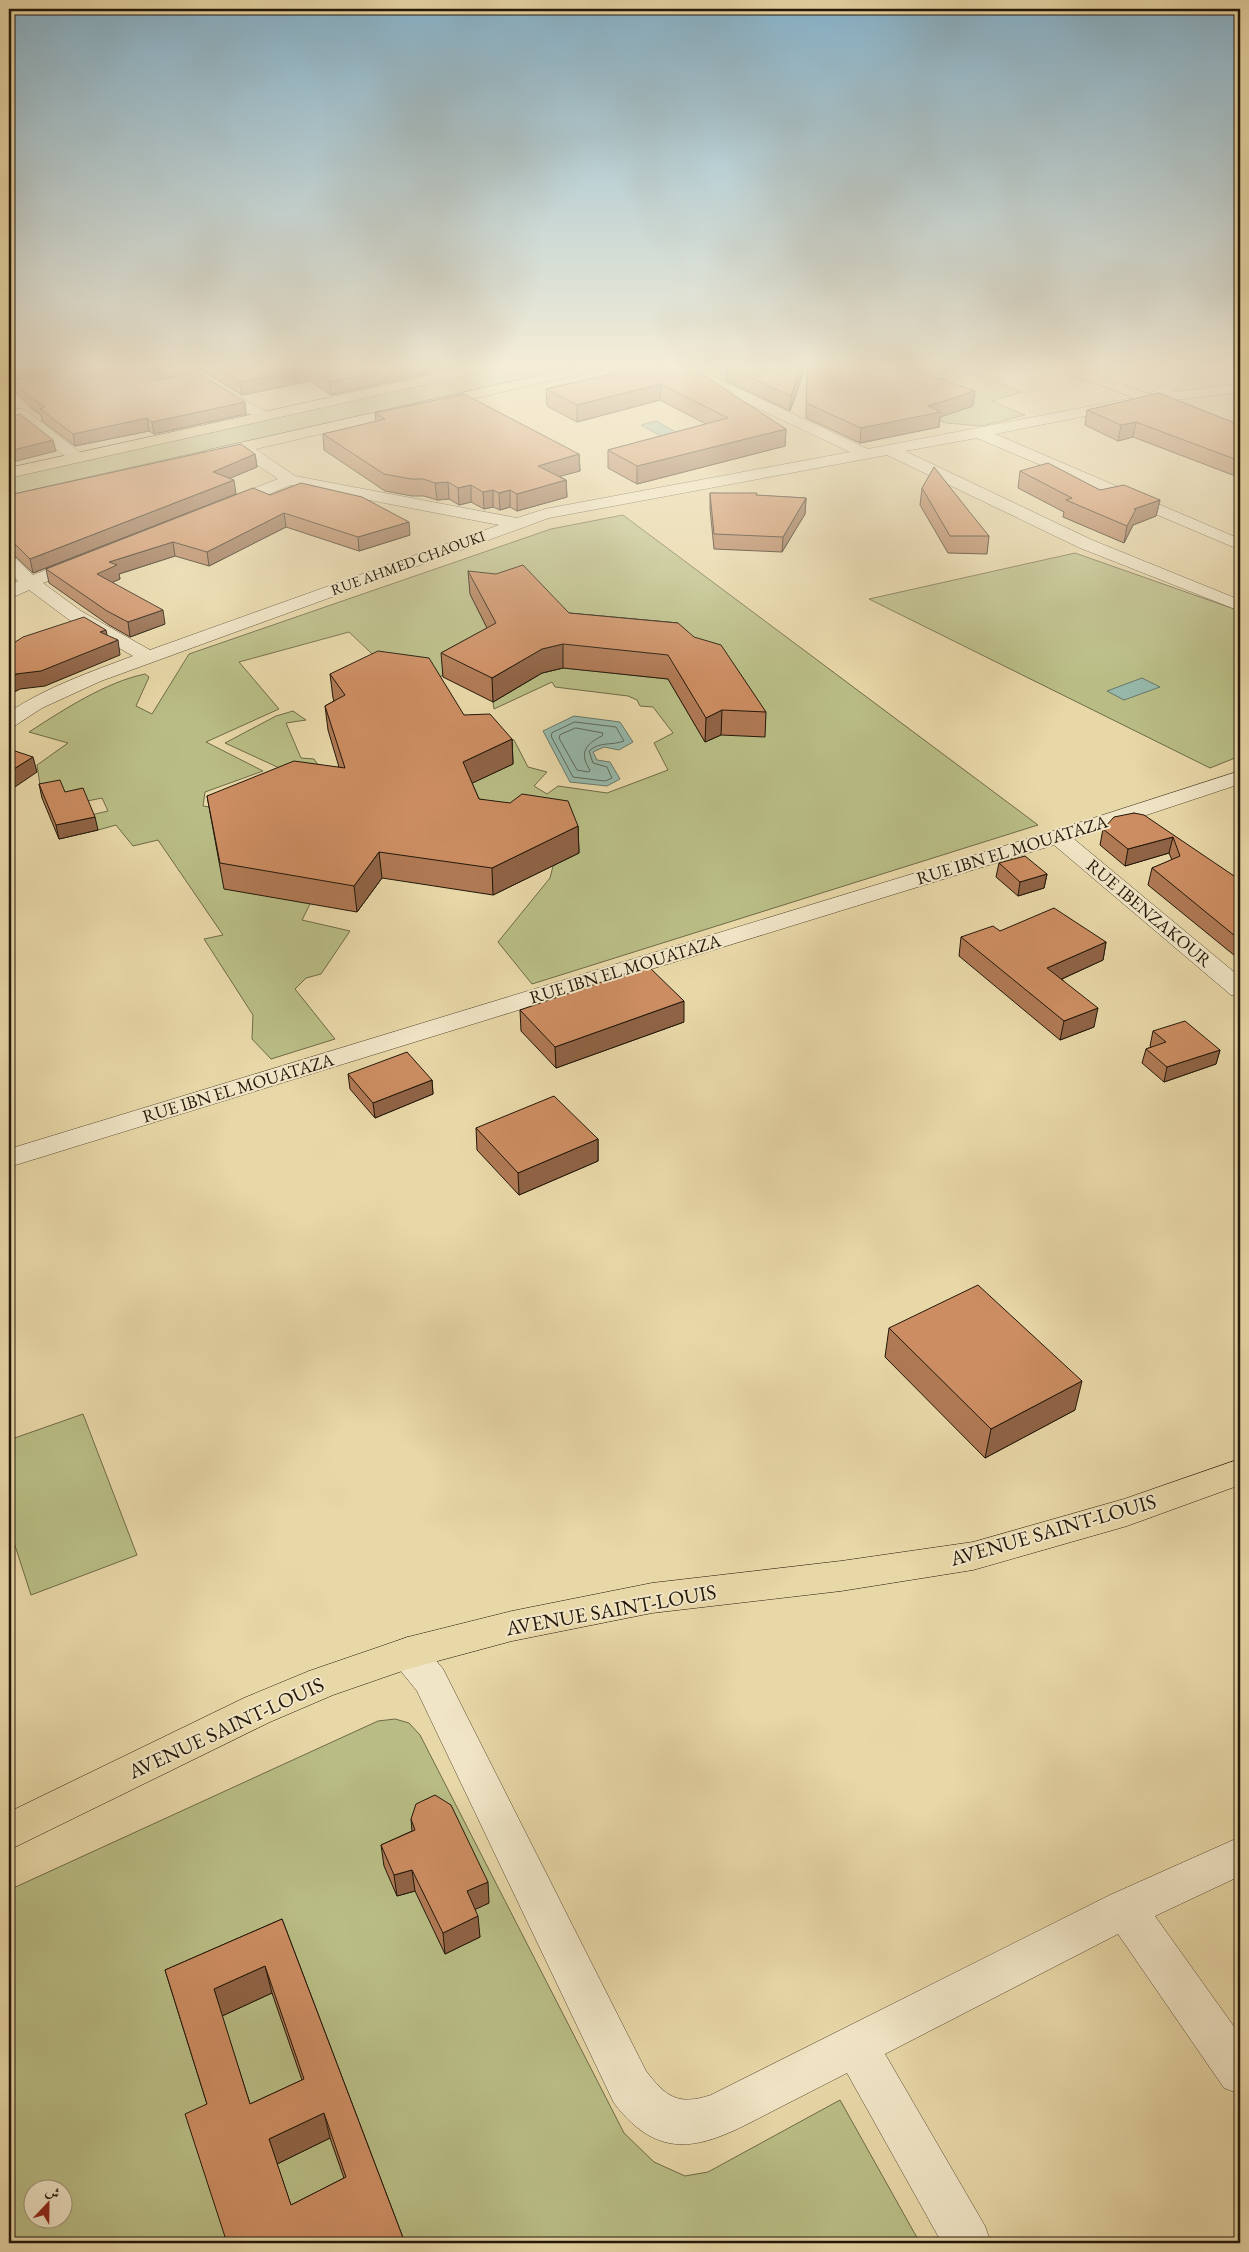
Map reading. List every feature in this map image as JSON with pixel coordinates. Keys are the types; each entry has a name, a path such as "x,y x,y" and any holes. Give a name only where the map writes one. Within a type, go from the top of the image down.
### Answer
{"main road":[{"path":"9,473 31,468"},
{"name":"AVENUE SAINT-LOUIS","path":"9,1832 257,1710 322,1682 408,1653 512,1626 652,1598 841,1576 973,1556 1127,1512 1240,1472"}],"street":[{"path":"273,468 290,480 517,523"},
{"name":"RUE AHMED CHAOUKI","path":"9,721 35,704 94,677 517,523 557,512 791,468"},
{"path":"928,468 1086,544 1240,606"},
{"path":"1061,468 1240,545"},
{"path":"208,512 290,480"},
{"path":"9,594 28,583 100,555"},
{"path":"9,562 28,583 72,615 148,657"},
{"path":"9,699 35,704"},
{"name":"RUE IBN EL MOUATAZA","path":"9,1158 1237,782"},
{"name":"RUE IBENZAKOUR","path":"1058,837 1240,990"},
{"path":"408,1653 430,1680 630,2087 642,2104 659,2117 679,2123 700,2123 719,2115 1125,1909 1240,1856"},
{"path":"1125,1909 1240,2072"},
{"path":"854,2045 968,2243"}],"green space":[{"path":"49,468 128,468 9,495 9,477"},
{"path":"623,515 1038,825 532,984 498,942 550,878 553,866 579,852 511,829 464,787 496,735 514,740 528,767 547,772 534,786 547,794 558,786 607,793 668,770 654,743 673,733 653,707 640,706 637,700 628,696 555,687 552,682 494,709 493,702 542,673 563,668 668,679 705,742 720,669 470,594 497,647 430,682 388,669 349,632 239,662 279,709 206,742 263,771 205,792 203,806 237,811 310,904 302,920 350,931 321,974 306,978 295,989 335,1039 271,1059 252,1039 253,1015 204,939 223,935 158,840 133,846 116,825 98,830 91,815 108,811 102,798 68,805 42,798 37,765 68,743 29,732 70,706 100,690 115,683 145,674 149,677 136,706 152,714 189,654 551,529"},
{"path":"1075,553 1240,611 1240,756 1210,768 869,599"},
{"path":"293,711 306,720 286,723 301,758 314,759 318,765 299,777 225,743 276,716"},
{"path":"83,1414 137,1555 31,1595 9,1527 9,1440"},
{"path":"395,1719 409,1723 420,1735 624,2133 654,2162 685,2176 708,2172 840,2100 920,2243 9,2243 9,1890 378,1721"}],"water":[{"path":"1142,678 1160,687 1124,700 1107,691"},
{"path":"574,716 620,722 633,742 619,750 604,747 593,752 597,760 610,762 620,779 607,786 570,782 543,731"}],"building":[{"path":"131,468 222,468 213,472 234,480 30,559 13,542 9,542 9,495"},
{"path":"375,468 542,468 566,480 517,494 510,490 499,493 493,490 483,492 471,485 458,488 448,482 435,483 423,479 411,479 384,474"},
{"path":"935,468 989,536 950,536 922,488"},
{"path":"1030,468 1058,468 1100,490 1124,485 1160,500 1134,509 1136,509 1127,526 1066,500 1072,498 1020,471"},
{"path":"301,483 362,497 409,522 358,537 284,513 207,552 173,542 109,562 117,565 97,574 163,610 128,622 107,611 46,569 253,488 270,495"},
{"path":"710,493 757,493 756,495 806,498 783,537 714,534"},
{"path":"523,565 569,613 678,623 694,637 721,645 766,712 722,710 706,718 668,655 563,644 542,649 492,678 441,653 496,623 468,571 496,574"},
{"path":"84,617 106,630 100,632 118,640 41,671 16,674 9,678 9,646 23,637"},
{"path":"378,651 429,658 464,715 490,714 512,739 463,762 479,799 510,803 522,794 568,801 578,826 492,868 379,852 354,886 220,863 207,796 294,761 345,768 325,706 345,695 330,674"},
{"path":"9,749 33,757 9,772"},
{"path":"60,780 65,792 83,788 95,817 56,825 39,784"},
{"path":"1134,813 1144,815 1240,880 1240,940 1152,868 1180,856 1173,837 1128,849 1103,829 1114,817"},
{"path":"1025,856 1047,874 1020,882 999,863"},
{"path":"1054,908 1106,942 1047,968 1098,1008 1064,1021 961,937 993,926 1000,931"},
{"path":"648,966 684,1001 555,1047 520,1010"},
{"path":"1185,1021 1220,1050 1167,1067 1146,1049 1166,1042 1153,1031"},
{"path":"407,1052 432,1080 373,1103 348,1074"},
{"path":"554,1096 598,1139 518,1173 476,1128"},
{"path":"978,1285 1082,1381 991,1429 889,1328"},
{"path":"435,1795 451,1805 488,1882 467,1891 478,1916 443,1933 412,1870 394,1875 381,1845 415,1830 411,1819 416,1804"},
{"path":"282,1919 405,2243 227,2243 185,2114 207,2104 165,1970","holes":["265,1966 304,2079 250,2104 214,1989","324,2113 346,2177 291,2205 269,2139"]}]}
